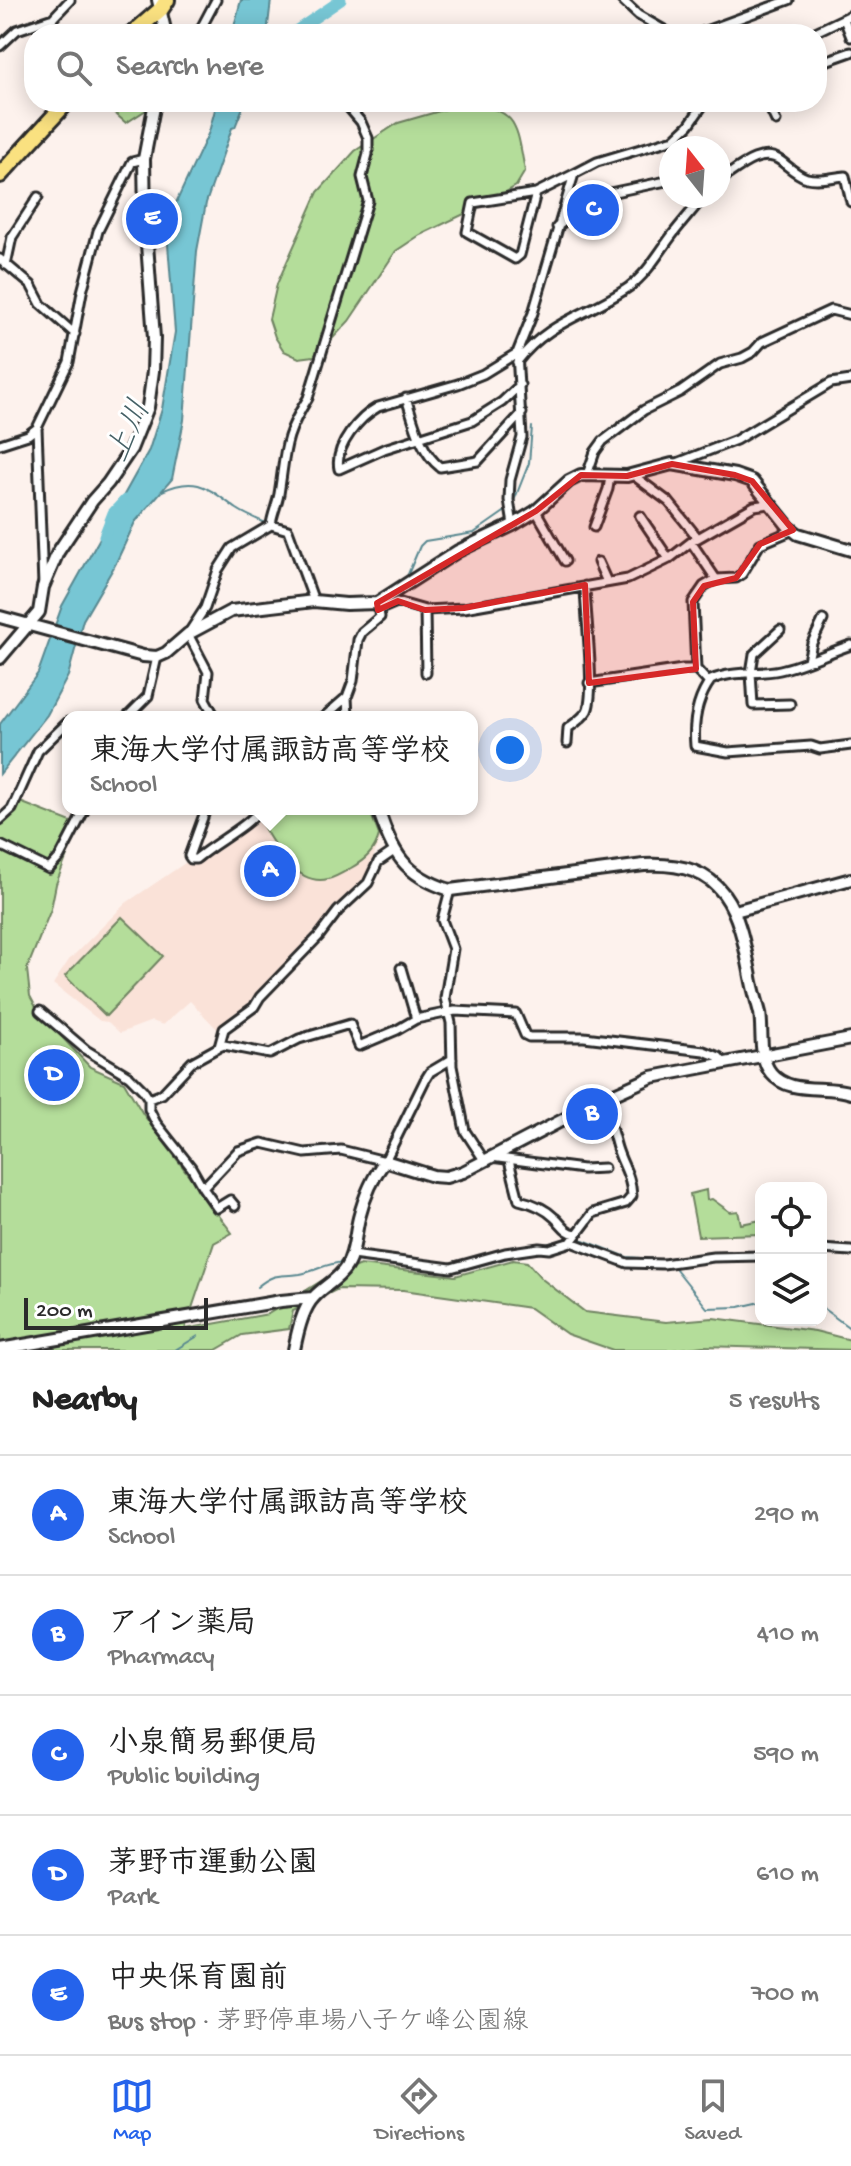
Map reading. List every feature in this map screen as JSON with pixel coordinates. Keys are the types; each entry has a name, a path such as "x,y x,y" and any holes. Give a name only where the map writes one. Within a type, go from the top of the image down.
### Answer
{"highway":[{"path":"142,24 162,3"},
{"path":"0,175 58,112"}],"street":[{"path":"35,24 53,18 70,0"},
{"path":"203,24 216,0"},
{"path":"622,0 654,24"},
{"path":"724,24 789,0"},
{"path":"162,3 165,24"},
{"path":"827,26 847,17 851,37"},
{"path":"0,46 24,28"},
{"path":"827,60 851,52"},
{"path":"43,587 58,552 75,525 131,449 148,407 154,338 144,159 153,112"},
{"path":"188,634 205,608 218,570 232,548 271,523 279,497 284,446 292,424 308,398 328,340 368,201 362,177 368,154 368,138 352,112"},
{"path":"677,136 698,112"},
{"path":"772,112 776,121"},
{"path":"536,193 520,255 515,259 467,232 473,203 536,193 597,162 659,143"},
{"path":"731,173 755,158 767,155 776,157 801,176 811,179 845,176 851,202"},
{"path":"0,444 28,435 37,428 64,376 82,292 103,220 132,162 144,159"},
{"path":"513,521 509,500 510,480 522,437 523,412 517,357 574,174"},
{"path":"557,227 589,202 605,194 659,182"},
{"path":"38,197 12,237 3,262 31,285 41,304 75,334"},
{"path":"520,385 502,402 472,421 419,437 339,469 337,459 367,413 483,374 517,357 554,326 633,284 694,208"},
{"path":"378,607 458,551 536,511 569,481 588,472 595,452 603,441 644,410 680,392 720,364 742,358 762,342 831,310 851,315"},
{"path":"581,475 633,475 714,451 831,383 851,380"},
{"path":"406,398 419,437 431,460 440,467 478,461 523,412"},
{"path":"0,658 39,612 43,587 37,428"},
{"path":"672,464 752,481 798,534 851,550"},
{"path":"633,475 669,502 716,579"},
{"path":"594,527 610,477"},
{"path":"0,617 143,656 157,657 188,634 231,611 314,601 378,607 401,602 425,610 493,604 628,579 669,559 754,506 769,504"},
{"path":"536,511 565,561"},
{"path":"640,516 669,559"},
{"path":"271,523 288,530 291,535 314,601"},
{"path":"709,683 696,669 693,602 704,586 716,579 736,578 742,574 760,544 793,530"},
{"path":"598,562 607,582"},
{"path":"567,743 568,728 589,708 591,667 585,586"},
{"path":"348,711 347,697 353,681 358,640 362,632 380,617 378,607"},
{"path":"425,610 426,673"},
{"path":"808,660 823,620"},
{"path":"780,630 754,654 751,673 753,705 790,704"},
{"path":"188,634 208,672 205,699 212,711"},
{"path":"851,645 783,670 720,676 709,683 694,725 695,746 728,752 851,745"},
{"path":"133,711 148,696 157,657"},
{"path":"589,683 696,669"},
{"path":"331,711 347,697"},
{"path":"0,820 12,809 38,751 62,728"},
{"path":"0,845 49,869 60,857 82,815"},
{"path":"204,815 189,856 191,859 196,859 254,815"},
{"path":"380,815 394,851 410,871 431,884 450,890 659,864 699,873 720,889 735,911 742,930 760,1014 764,1055 770,1072 788,1086 840,1089 851,1093"},
{"path":"219,1047 224,1029 254,1007 338,911 368,883 378,862 394,851"},
{"path":"735,911 851,879"},
{"path":"450,890 442,914 453,949 445,992 452,1059 465,1131 488,1158 583,1169 604,1168"},
{"path":"401,968 416,1019"},
{"path":"40,1011 86,1050 129,1076 149,1099 149,1109 156,1123 191,1167 217,1208 230,1200 235,1206"},
{"path":"149,1099 162,1094 186,1067 224,1045 270,1054 299,1039 350,1024 359,1046 416,1019 469,1011 516,1014 525,1035 529,1037 584,1037 704,1051 723,1062"},
{"path":"203,1188 238,1151 262,1143 305,1153 341,1150 446,1177 463,1172 652,1077 851,1039"},
{"path":"294,1350 304,1313 312,1298 330,1285 352,1255 370,1184 385,1161 425,1080 430,1072 452,1059"},
{"path":"352,1255 451,1268 505,1253 544,1248 574,1238 593,1213 626,1203 632,1196 630,1173 618,1152 611,1120 601,1100"},
{"path":"509,1161 519,1200 554,1216 574,1238 627,1263 667,1264 713,1257 755,1256"},
{"path":"827,1249 851,1251"},
{"path":"0,1349 312,1298"}],"highlighted area":[{"path":"672,464 735,475 752,481 793,530 760,544 736,578 704,586 693,602 696,669 589,683 585,585 464,608 425,610 398,601 378,610 377,603 536,511 581,475 627,476"}],"shaded area":[{"path":"375,815 381,837 365,879 327,917 248,1007 218,1030 190,1001 163,1025 152,1021 120,1033 53,984 69,960 126,903 219,836 261,817"}],"green space":[{"path":"113,112 143,112 126,123"},
{"path":"436,112 500,112 505,114 516,130 525,171 516,186 420,235 396,251 349,321 314,356 299,358 284,351 269,319 277,284 318,192 355,151 398,123"},
{"path":"20,802 79,825 27,969 30,996 39,1013 90,1067 124,1082 143,1114 232,1233 214,1243 185,1329 268,1314 323,1280 360,1265 455,1276 513,1260 527,1262 542,1279 585,1312 666,1322 713,1318 755,1323 755,1326 815,1331 851,1340 851,1350 703,1346 672,1350 613,1350 567,1334 530,1308 403,1290 338,1289 293,1311 289,1329 242,1335 216,1350 0,1350 0,826 14,813"},
{"path":"264,815 371,815 379,835 372,850 361,862 334,877 316,880 306,877 287,862 260,821"},
{"path":"122,917 163,956 106,1016 65,976"},
{"path":"706,1190 707,1200 712,1199 730,1212 738,1211 741,1224 755,1221 755,1234 698,1236 690,1194"}],"water":[{"path":"241,0 271,0 268,24 235,24"},
{"path":"214,112 241,112 232,128 206,203 197,251 184,420 172,479 135,522 115,565 83,620 68,676 47,715 0,774 0,724 38,673 62,606 149,450 162,409 175,332 167,232 174,207 209,132"}],"waterway":[{"path":"306,24 341,0"},
{"path":"512,506 529,463 532,427"},
{"path":"162,491 185,484 203,486 240,511 266,523"},
{"name":"上川","path":"104,536 113,513 125,500"},
{"path":"406,579 425,541 474,533 507,510"},
{"path":"291,529 297,546"},
{"path":"544,1247 571,1238"},
{"path":"578,1238 627,1257 667,1260"},
{"path":"355,1261 456,1272 515,1256 541,1253"},
{"path":"257,1287 273,1277 300,1274 344,1262"},
{"path":"672,1264 707,1308 755,1303"},
{"path":"827,1311 851,1329"},
{"path":"175,1350 198,1336"}],"place":[{"name":"小泉簡易郵便局","path":"593,210"},
{"name":"中央保育園前","path":"152,219"},
{"name":"東海大学付属諏訪高等学校","path":"270,871"},
{"name":"茅野市運動公園","path":"54,1075"},
{"name":"アイン薬局","path":"592,1114"}]}
